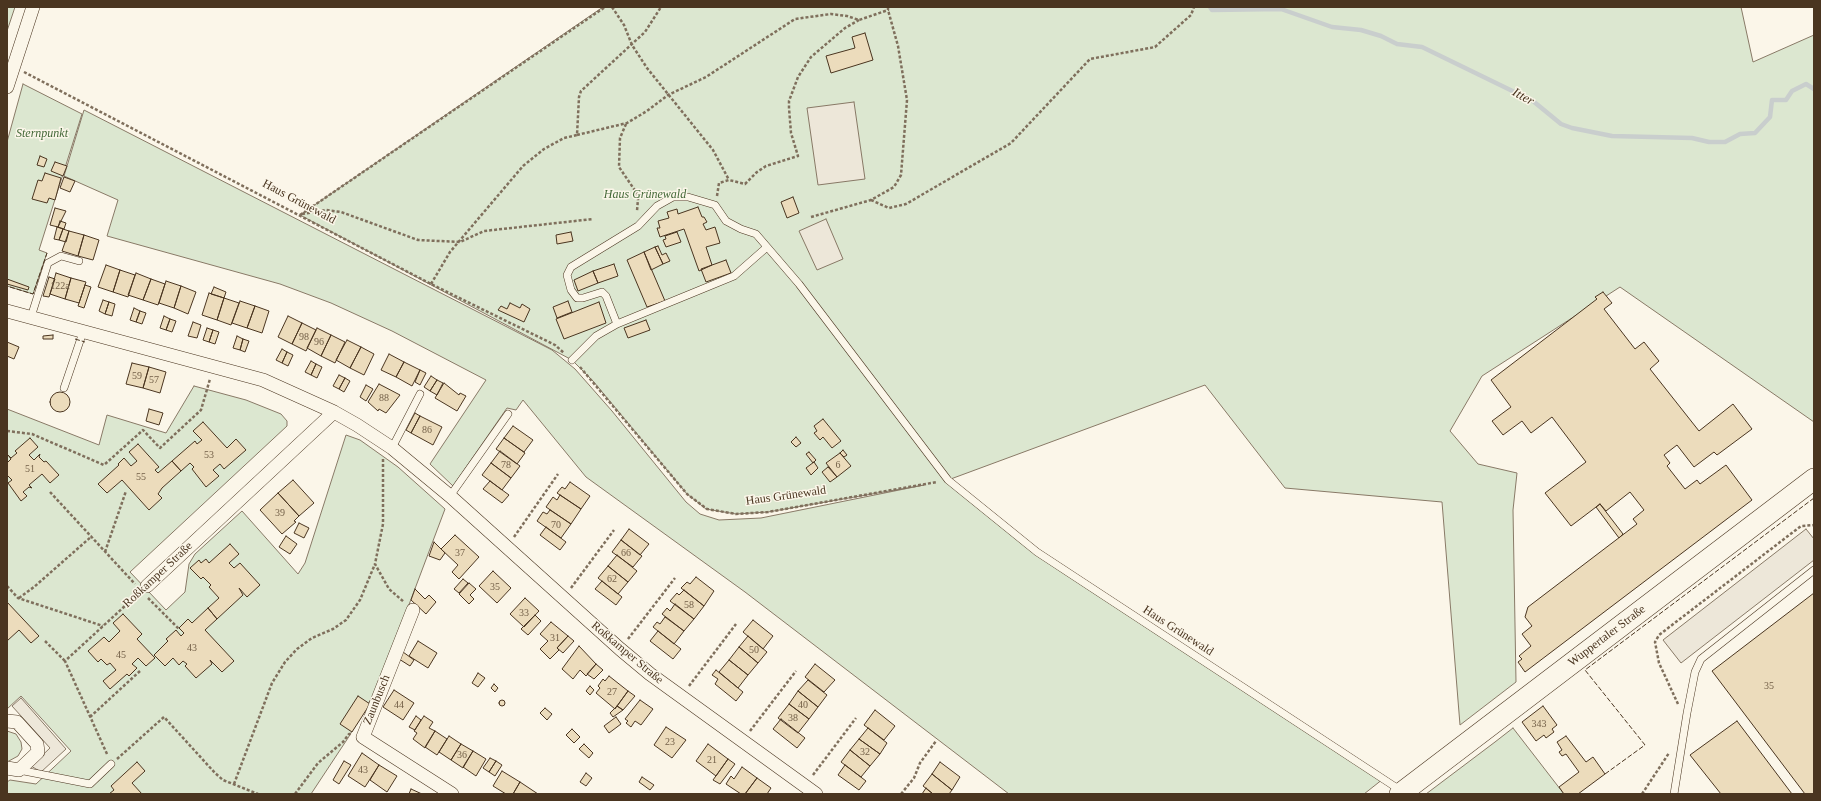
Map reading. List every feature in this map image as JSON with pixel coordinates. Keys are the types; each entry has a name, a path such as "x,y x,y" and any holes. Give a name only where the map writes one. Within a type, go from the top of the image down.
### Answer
{"main road":[{"name":"Wuppertaler Straße","path":"1401,793 1814,479"}],"street":[{"path":"7,86 12,64 33,7"},
{"name":"Roßkamper Straße","path":"7,311 264,380 334,412 388,445 450,496 620,649 680,696 816,794"},
{"name":"Roßkamper Straße","path":"144,588 334,412"},
{"name":"Zaunbusch","path":"414,610 363,737 452,794"},
{"path":"7,721 17,722 37,744 38,752 13,769"}],"lane":[{"name":"Haus Grünewald","path":"638,226 657,206 673,197 688,197 715,205 726,221 756,234 808,297 948,480 1037,552 1401,793"},
{"path":"617,324 606,296 602,292 583,298 577,298 571,290 567,275 571,267 638,226"},
{"path":"572,360 596,336 617,324 734,276 767,247"},
{"path":"31,317 48,263 61,256 79,261"},
{"path":"64,388 83,332"},
{"path":"388,445 420,394"},
{"path":"450,496 508,414"},
{"path":"1674,794 1695,672 1701,659 1814,570"},
{"path":"13,769 90,784 111,764"}],"path":[{"path":"300,215 605,7"},
{"path":"612,7 624,24 632,45 647,68 713,150 729,180"},
{"path":"577,135 579,97 581,91 645,32 661,7"},
{"path":"871,200 889,208 906,204 1011,143 1090,59 1155,47 1191,15 1194,7"},
{"path":"719,183 729,180 745,184 757,172 766,166 798,156 791,133 789,101 798,77 811,57 845,28 859,20 888,8 898,46 907,100 901,175 894,187 871,200 811,217"},
{"path":"431,284 450,252 460,242 522,166 544,149 564,138 626,123 647,111 668,95 706,77 795,19 831,14 847,16 859,20"},
{"name":"Haus Grünewald","path":"12,64 431,284 555,344 593,381 687,494 707,509 736,514 768,512 948,480"},
{"path":"626,123 620,138 619,167 636,192 638,199 638,226"},
{"path":"300,215 326,210 341,212 418,240 460,242 484,231 593,219"},
{"path":"7,431 32,434 104,465 143,430 160,448 201,410 214,367"},
{"path":"234,784 272,683 285,662 297,649 312,638 333,629 346,620 360,600 375,564 384,524 388,445"},
{"path":"507,546 558,474"},
{"path":"104,552 126,491"},
{"path":"50,492 92,536 104,552 144,588 179,629"},
{"path":"1680,708 1659,663 1655,642 1659,635 1801,526 1814,525"},
{"path":"564,597 614,530"},
{"path":"18,598 34,587 92,536"},
{"path":"375,564 389,589 414,610"},
{"path":"620,649 675,578"},
{"path":"7,586 18,598 103,626"},
{"name":"Roßkamper Straße","path":"65,661 144,588"},
{"path":"680,696 736,624"},
{"path":"45,641 65,661 111,764 164,717 214,773 223,780 258,794"},
{"path":"90,717 140,671"},
{"path":"743,741 796,671"},
{"path":"805,786 856,718"},
{"path":"295,794 318,763 343,742 349,734 363,737"},
{"path":"902,794 914,778 920,763 936,741"},
{"path":"1642,794 1672,748"}],"green space":[{"path":"7,7 15,7 7,31"},
{"path":"603,7 1741,7 1753,62 1814,35 1814,422 1620,287 1482,376 1450,431 1478,464 1517,473 1513,510 1516,682 1460,725 1442,502 1285,488 1205,385 948,480 1037,552 1383,779 1364,794 1009,794 745,592 586,477 523,400 516,410 507,408 453,486 430,464 486,380 392,331 331,303 280,284 107,236 118,200 64,176 84,110 552,350 575,369 612,411 686,502 700,514 719,520 761,518 924,485 768,512 736,514 706,509 687,494 593,381 572,360 300,215"},
{"name":"Sternpunkt","path":"23,84 82,114 39,250 47,253 33,294 7,286 7,142"},
{"path":"194,386 246,400 281,414 287,421 287,426 130,572 166,610 185,592 189,564 195,554 242,511 298,574 305,563 346,435 360,440 398,467 445,509 378,687 348,738 311,794 7,794 7,782 10,780 36,784 71,751 21,696 7,709 7,409 99,445 107,415 166,433"},
{"path":"1513,728 1564,794 1426,794 1495,742"},
{"path":"7,731 16,734 21,742 22,749 18,756 7,762"}],"shaded area":[{"path":"854,102 865,179 818,185 807,108"},
{"path":"826,219 843,259 817,270 799,231"},
{"path":"1806,529 1814,539 1814,560 1681,663 1663,640"},
{"path":"21,698 66,749 41,772 31,766 50,748 12,706"}],"building":[{"path":"865,33 873,60 831,73 826,56 855,48 852,37"},
{"path":"40,156 47,159 44,167 37,165"},
{"path":"55,162 67,166 63,176 51,171"},
{"path":"45,173 61,178 55,200 49,198 47,203 32,199 38,180 42,181"},
{"path":"64,177 75,181 70,192 60,188"},
{"path":"793,197 799,213 787,218 781,202"},
{"path":"698,207 702,217 704,217 707,222 703,224 706,230 715,227 720,243 706,247 712,265 699,271 684,229 660,237 657,228 660,228 658,221 669,218 667,212 677,209 678,214"},
{"path":"55,208 66,211 58,227 50,225"},
{"path":"60,221 66,223 64,229 58,227"},
{"path":"57,227 63,229 59,240 54,239"},
{"path":"63,229 69,231 66,242 59,240"},
{"path":"69,231 84,235 78,256 62,251"},
{"path":"571,232 573,241 557,244 556,235"},
{"path":"677,232 681,242 666,247 663,240 666,239 665,236"},
{"path":"84,235 99,240 93,260 78,256"},
{"path":"658,246 662,255 666,253 670,261 663,264 655,247"},
{"path":"655,247 663,264 651,270 644,252"},
{"path":"644,252 665,301 647,307 627,260"},
{"path":"726,260 731,273 706,282 701,269"},
{"path":"614,264 618,276 598,283 593,271"},
{"path":"106,265 120,270 113,292 98,287"},
{"path":"120,270 135,275 128,297 113,292"},
{"path":"593,271 598,283 578,291 574,280"},
{"path":"56,273 71,278 65,299 50,294"},
{"path":"136,273 151,279 143,300 128,295"},
{"path":"49,277 55,279 49,297 43,296"},
{"path":"71,278 86,282 79,303 65,299"},
{"path":"7,279 29,287 28,290 7,284"},
{"path":"151,279 165,284 158,305 143,300"},
{"path":"166,281 181,286 174,308 159,303"},
{"path":"85,285 91,287 84,308 78,306"},
{"path":"181,286 196,292 188,314 174,308"},
{"path":"214,287 226,292 224,298 211,294"},
{"path":"1603,292 1612,303 1604,309 1635,349 1644,342 1659,361 1650,369 1699,431 1733,404 1752,429 1717,455 1714,452 1694,467 1677,445 1664,455 1670,463 1667,466 1685,489 1697,480 1700,484 1726,465 1752,500 1525,672 1518,662 1522,659 1519,656 1531,646 1522,634 1532,626 1525,617 1528,607 1637,524 1633,519 1644,510 1630,492 1606,511 1600,504 1571,526 1545,493 1586,462 1552,417 1531,433 1522,421 1503,435 1492,421 1511,407 1491,380 1597,299 1595,297"},
{"path":"209,293 224,298 217,320 202,315"},
{"path":"224,298 239,303 231,325 217,320"},
{"path":"103,300 109,302 105,314 99,311"},
{"path":"240,301 255,306 247,328 232,323"},
{"path":"568,301 572,312 557,318 553,307"},
{"path":"109,302 115,304 112,316 105,314"},
{"path":"599,302 606,323 564,339 556,319"},
{"path":"510,303 520,308 522,304 530,309 524,322 498,310 501,306 507,309"},
{"path":"255,306 269,311 262,333 247,328"},
{"path":"134,308 140,311 136,322 130,320"},
{"path":"140,311 146,313 142,324 136,322"},
{"path":"164,316 170,319 166,330 160,328"},
{"path":"288,316 302,323 292,344 278,337"},
{"path":"170,319 176,321 172,332 166,330"},
{"path":"646,320 650,330 628,338 624,328"},
{"path":"193,322 201,325 197,338 188,336"},
{"path":"302,323 316,330 306,351 292,344"},
{"path":"207,328 213,330 209,342 203,340"},
{"path":"317,328 331,335 321,356 307,348"},
{"path":"213,330 219,332 215,344 209,342"},
{"path":"53,335 53,339 43,339 43,336"},
{"path":"331,335 345,342 335,363 321,356"},
{"path":"237,336 243,339 240,350 233,348"},
{"path":"243,339 249,341 245,352 240,350"},
{"path":"347,340 361,347 350,368 336,360"},
{"path":"7,342 19,347 14,359 7,356"},
{"path":"361,347 374,354 364,375 350,368"},
{"path":"282,349 287,352 282,363 276,360"},
{"path":"287,352 293,355 288,366 282,363"},
{"path":"389,354 404,362 396,377 381,370"},
{"path":"311,361 316,364 311,375 305,372"},
{"path":"404,362 420,370 412,386 396,377"},
{"path":"132,363 149,367 143,388 126,384"},
{"path":"316,364 322,367 317,378 311,375"},
{"path":"149,367 166,372 160,393 143,388"},
{"path":"420,370 426,373 420,385 415,382"},
{"path":"339,375 345,378 339,389 333,386"},
{"path":"431,376 437,380 430,391 424,387"},
{"path":"345,378 350,381 344,392 339,389"},
{"path":"437,380 443,383 437,395 430,391"},
{"path":"444,383 459,395 460,393 466,396 457,411 435,398"},
{"path":"379,384 400,395 386,413 379,409 378,411 368,402"},
{"path":"366,385 373,389 366,401 360,397"},
{"path":"56,392 64,392 70,398 70,406 64,412 56,412 50,406 50,398"},
{"path":"149,409 163,413 159,425 146,421"},
{"path":"415,413 420,416 411,433 406,430"},
{"path":"420,416 442,427 433,445 411,433"},
{"path":"823,419 841,441 832,448 823,437 820,440 814,433 817,431 814,426"},
{"path":"203,422 227,448 236,439 246,450 224,469 220,464 213,470 219,476 206,487 192,469 194,467 190,463 181,471 172,461 195,441 197,444 202,440 193,431"},
{"path":"513,426 533,440 524,452 504,438"},
{"path":"796,437 801,443 796,447 791,442"},
{"path":"30,438 38,447 29,455 34,460 40,454 39,457 44,462 46,461 59,475 50,483 42,474 29,485 32,488 29,487 23,492 27,496 21,501 8,483 12,480 7,475 7,463 11,459 8,455 11,458 17,453 15,451"},
{"path":"504,438 525,453 517,464 496,449"},
{"path":"138,444 159,467 155,470 158,473 172,461 181,471 162,488 158,494 162,498 149,510 122,480 107,493 98,484 119,465 118,464 124,458 131,466 137,461 129,452"},
{"path":"843,450 847,455 844,457 840,453"},
{"path":"500,451 520,466 511,478 491,463"},
{"path":"809,452 816,460 813,463 806,454"},
{"path":"840,453 851,466 837,477 826,463"},
{"path":"814,462 818,468 811,475 806,468"},
{"path":"491,463 511,478 502,490 482,475"},
{"path":"828,467 837,477 830,482 822,472"},
{"path":"293,480 314,503 299,516 278,493"},
{"path":"490,481 509,495 502,503 483,489"},
{"path":"570,482 590,496 581,509 557,493 562,487 565,489"},
{"path":"278,493 299,516 294,521 296,522 282,534 260,510"},
{"path":"560,495 581,509 571,524 546,507 553,497 557,500"},
{"path":"1600,504 1623,534 1619,538 1596,507"},
{"path":"550,510 571,524 561,538 537,521 543,512 547,514"},
{"path":"299,523 309,528 304,538 294,533"},
{"path":"546,527 566,542 560,550 540,535"},
{"path":"629,529 649,544 640,555 621,540"},
{"path":"455,535 479,557 459,579 452,572 458,565 441,549"},
{"path":"286,536 297,544 290,554 279,547"},
{"path":"621,540 642,556 633,567 612,552"},
{"path":"434,542 445,553 440,560 429,556"},
{"path":"230,544 239,554 229,563 234,568 240,563 260,585 247,597 239,588 243,595 217,619 208,608 219,598 209,587 211,585 203,577 201,579 190,568 199,560 201,563 206,559 209,563"},
{"path":"617,555 637,571 628,582 608,566"},
{"path":"608,566 628,582 618,594 598,578"},
{"path":"493,571 511,588 497,603 479,586"},
{"path":"696,577 714,591 704,606 681,588 687,582 690,584"},
{"path":"463,579 468,583 459,593 454,589"},
{"path":"602,581 622,597 616,605 595,589"},
{"path":"469,583 476,589 470,595 474,599 469,604 459,594"},
{"path":"415,589 425,599 429,595 436,602 426,614 411,600"},
{"path":"684,590 704,606 694,619 670,601 677,593 679,595"},
{"path":"1814,593 1814,794 1805,794 1712,671"},
{"path":"525,598 539,611 524,627 510,614"},
{"path":"7,602 39,636 31,643 19,630 7,641"},
{"path":"675,604 694,619 684,631 662,614 667,608 670,611"},
{"path":"208,608 217,619 205,630 234,661 222,672 210,660 212,664 196,678 185,666 187,664 183,661 179,665 173,658 165,666 154,655 168,641 166,639 176,630 181,636 184,633 179,628 188,619 192,623"},
{"path":"123,614 142,634 137,639 155,658 146,666 138,658 132,664 137,668 129,676 127,674 110,689 103,681 116,670 110,663 107,665 101,659 98,662 88,651 104,637 109,642 120,631 113,623"},
{"path":"535,615 541,621 528,635 521,629"},
{"path":"665,617 684,631 674,644 653,627 657,622 660,624"},
{"path":"753,620 773,636 763,649 743,632"},
{"path":"551,622 568,636 557,648 559,650 550,659 540,649 548,641 540,634"},
{"path":"658,631 681,649 673,659 650,641"},
{"path":"568,636 574,641 563,653 557,648"},
{"path":"748,636 767,652 758,663 739,647"},
{"path":"418,641 437,653 428,668 409,656"},
{"path":"579,646 596,664 586,676 580,670 573,679 562,669"},
{"path":"739,647 758,663 748,675 729,660"},
{"path":"403,652 414,660 410,666 399,659"},
{"path":"729,660 748,675 738,688 719,672"},
{"path":"596,664 603,670 594,679 587,674"},
{"path":"815,664 835,680 824,692 805,677"},
{"path":"716,670 743,692 736,701 715,684 718,679 712,675"},
{"path":"478,673 485,678 478,687 472,683"},
{"path":"609,676 628,691 615,709 596,693 600,688 598,686 603,679 605,681"},
{"path":"808,680 827,695 818,707 798,691"},
{"path":"494,684 498,688 495,692 491,688"},
{"path":"590,686 594,690 590,695 586,691"},
{"path":"394,690 414,703 403,720 383,707"},
{"path":"628,691 635,696 623,710 617,706"},
{"path":"798,691 818,707 809,719 789,704"},
{"path":"358,696 370,704 352,732 340,724"},
{"path":"502,700 505,703 502,706 499,703"},
{"path":"640,700 653,709 641,725 635,721 631,727 626,723 628,721 625,719"},
{"path":"789,704 809,719 798,733 778,718"},
{"path":"617,706 623,710 613,717 610,713"},
{"path":"1543,706 1557,725 1552,729 1554,732 1546,738 1544,735 1536,741 1522,722"},
{"path":"545,708 552,714 547,720 540,713"},
{"path":"875,710 895,726 884,740 864,725"},
{"path":"416,716 421,720 415,730 409,727"},
{"path":"424,716 433,722 429,728 435,731 425,748 413,739 417,733 414,731"},
{"path":"616,717 621,724 609,733 604,726"},
{"path":"781,719 805,738 797,748 773,729"},
{"path":"1737,721 1792,794 1721,794 1690,755"},
{"path":"666,727 686,740 672,758 654,745"},
{"path":"868,728 887,743 880,754 859,739"},
{"path":"572,729 580,737 574,743 566,735"},
{"path":"435,731 447,739 437,755 425,747"},
{"path":"449,736 461,744 451,760 439,752"},
{"path":"1566,736 1586,762 1593,757 1605,774 1578,794 1564,794 1559,787 1579,772 1566,754 1562,756 1559,752 1562,750 1557,742"},
{"path":"859,739 880,754 870,766 850,750"},
{"path":"461,744 473,751 463,768 451,760"},
{"path":"584,744 593,753 589,758 579,749"},
{"path":"708,744 728,759 716,776 696,761"},
{"path":"850,750 870,766 861,777 841,762"},
{"path":"473,751 486,759 476,776 463,767"},
{"path":"362,753 379,765 365,787 348,776"},
{"path":"490,758 496,761 489,772 483,768"},
{"path":"728,759 735,764 720,784 713,780"},
{"path":"344,761 351,765 339,784 333,780"},
{"path":"496,761 502,765 495,776 489,772"},
{"path":"137,762 145,771 132,783 142,794 109,794 114,790 111,786"},
{"path":"940,762 960,777 952,790 932,774"},
{"path":"379,765 397,776 387,792 370,780"},
{"path":"845,765 866,781 859,790 838,775"},
{"path":"742,767 757,778 745,794 741,794 726,784 731,776 734,779"},
{"path":"502,771 520,782 513,794 506,794 493,786"},
{"path":"586,773 592,778 586,786 580,782"},
{"path":"932,774 952,790 949,794 933,794 923,786"},
{"path":"642,777 654,785 650,790 639,782"},
{"path":"757,778 771,788 767,794 745,794"},
{"path":"520,782 538,794 513,794"},
{"path":"926,788 933,794 922,794"},
{"path":"411,789 422,794 409,794"}],"waterway":[{"name":"Itter","path":"1210,7 1212,10 1281,9 1332,27 1361,30 1381,36 1397,44 1422,47 1533,101 1561,124 1572,128 1612,136 1692,138 1709,142 1725,142 1740,134 1755,133 1770,117 1772,100 1786,100 1792,91 1806,84 1814,89"}],"fence":[{"path":"10,287 33,294 47,253"},
{"path":"75,339 85,342"},
{"path":"1605,774 1645,745 1585,670 1814,498"}]}
